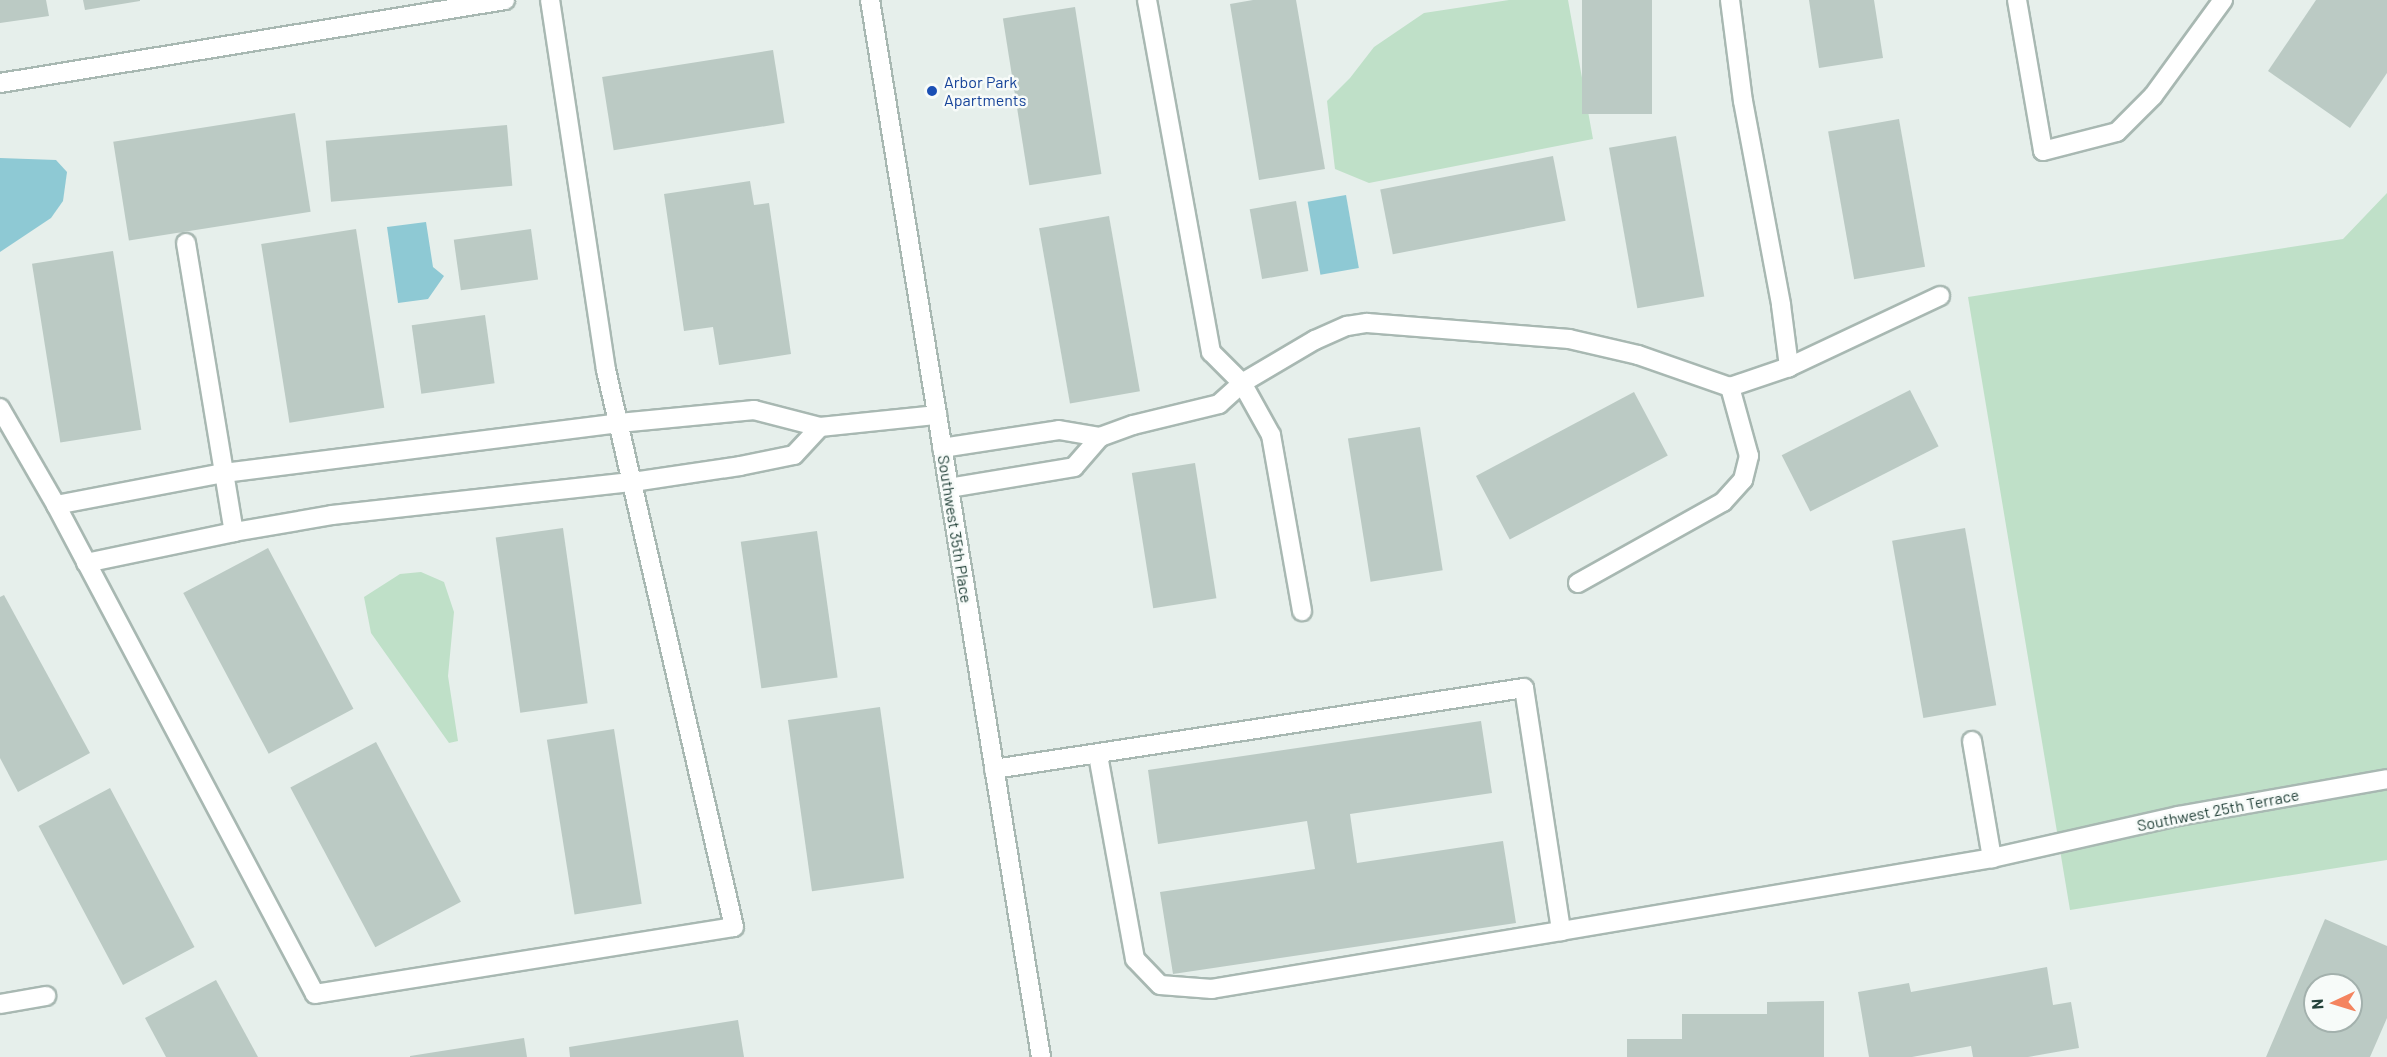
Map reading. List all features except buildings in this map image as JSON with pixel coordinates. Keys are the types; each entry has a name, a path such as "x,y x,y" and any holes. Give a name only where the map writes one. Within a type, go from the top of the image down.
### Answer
{"street":[{"path":"0,83 505,0"},
{"path":"0,408 56,505 315,994 734,927 606,370 550,0"},
{"name":"Southwest 35th Place","path":"870,0 1041,1057"},
{"path":"1147,0 1211,352 1242,383 1271,435 1302,611"},
{"path":"1730,0 1743,101 1781,305 1789,368"},
{"path":"2017,0 2043,152 2117,132 2153,96 2223,0"},
{"path":"186,243 234,532"},
{"path":"949,488 1074,467 1100,437 1133,425 1220,404 1242,383 1314,340 1347,326 1367,323 1569,339 1638,355 1730,387 1789,368 1941,296"},
{"path":"1578,583 1723,502 1743,480 1749,456 1730,387"},
{"path":"56,505 224,473 619,423 754,410 820,427 937,415"},
{"path":"86,563 234,532 332,515 633,482 740,466 794,454 820,427"},
{"path":"942,448 1059,430 1100,437"},
{"path":"994,769 1098,755 1524,688 1561,931"},
{"path":"1972,741 1992,858"},
{"name":"Southwest 25th Terrace","path":"1098,755 1135,959 1160,985 1212,988 1992,858 2178,816 2387,778"},
{"path":"0,1004 46,996"}],"green space":[{"path":"1509,0 1568,0 1593,139 1369,183 1335,169 1327,101 1350,78 1374,47 1424,13"},
{"path":"2387,193 2387,860 2070,910 1968,297 2343,239"},
{"path":"421,572 444,582 454,612 448,676 458,741 449,743 371,633 364,597 400,574"}],"water":[{"path":"0,158 56,160 67,172 63,201 51,218 0,252"},
{"path":"1346,195 1359,268 1320,275 1308,202"},
{"path":"426,222 433,267 444,276 428,299 398,303 387,227"}],"place":[{"name":"Arbor Park Apartments","path":"932,91"}]}
